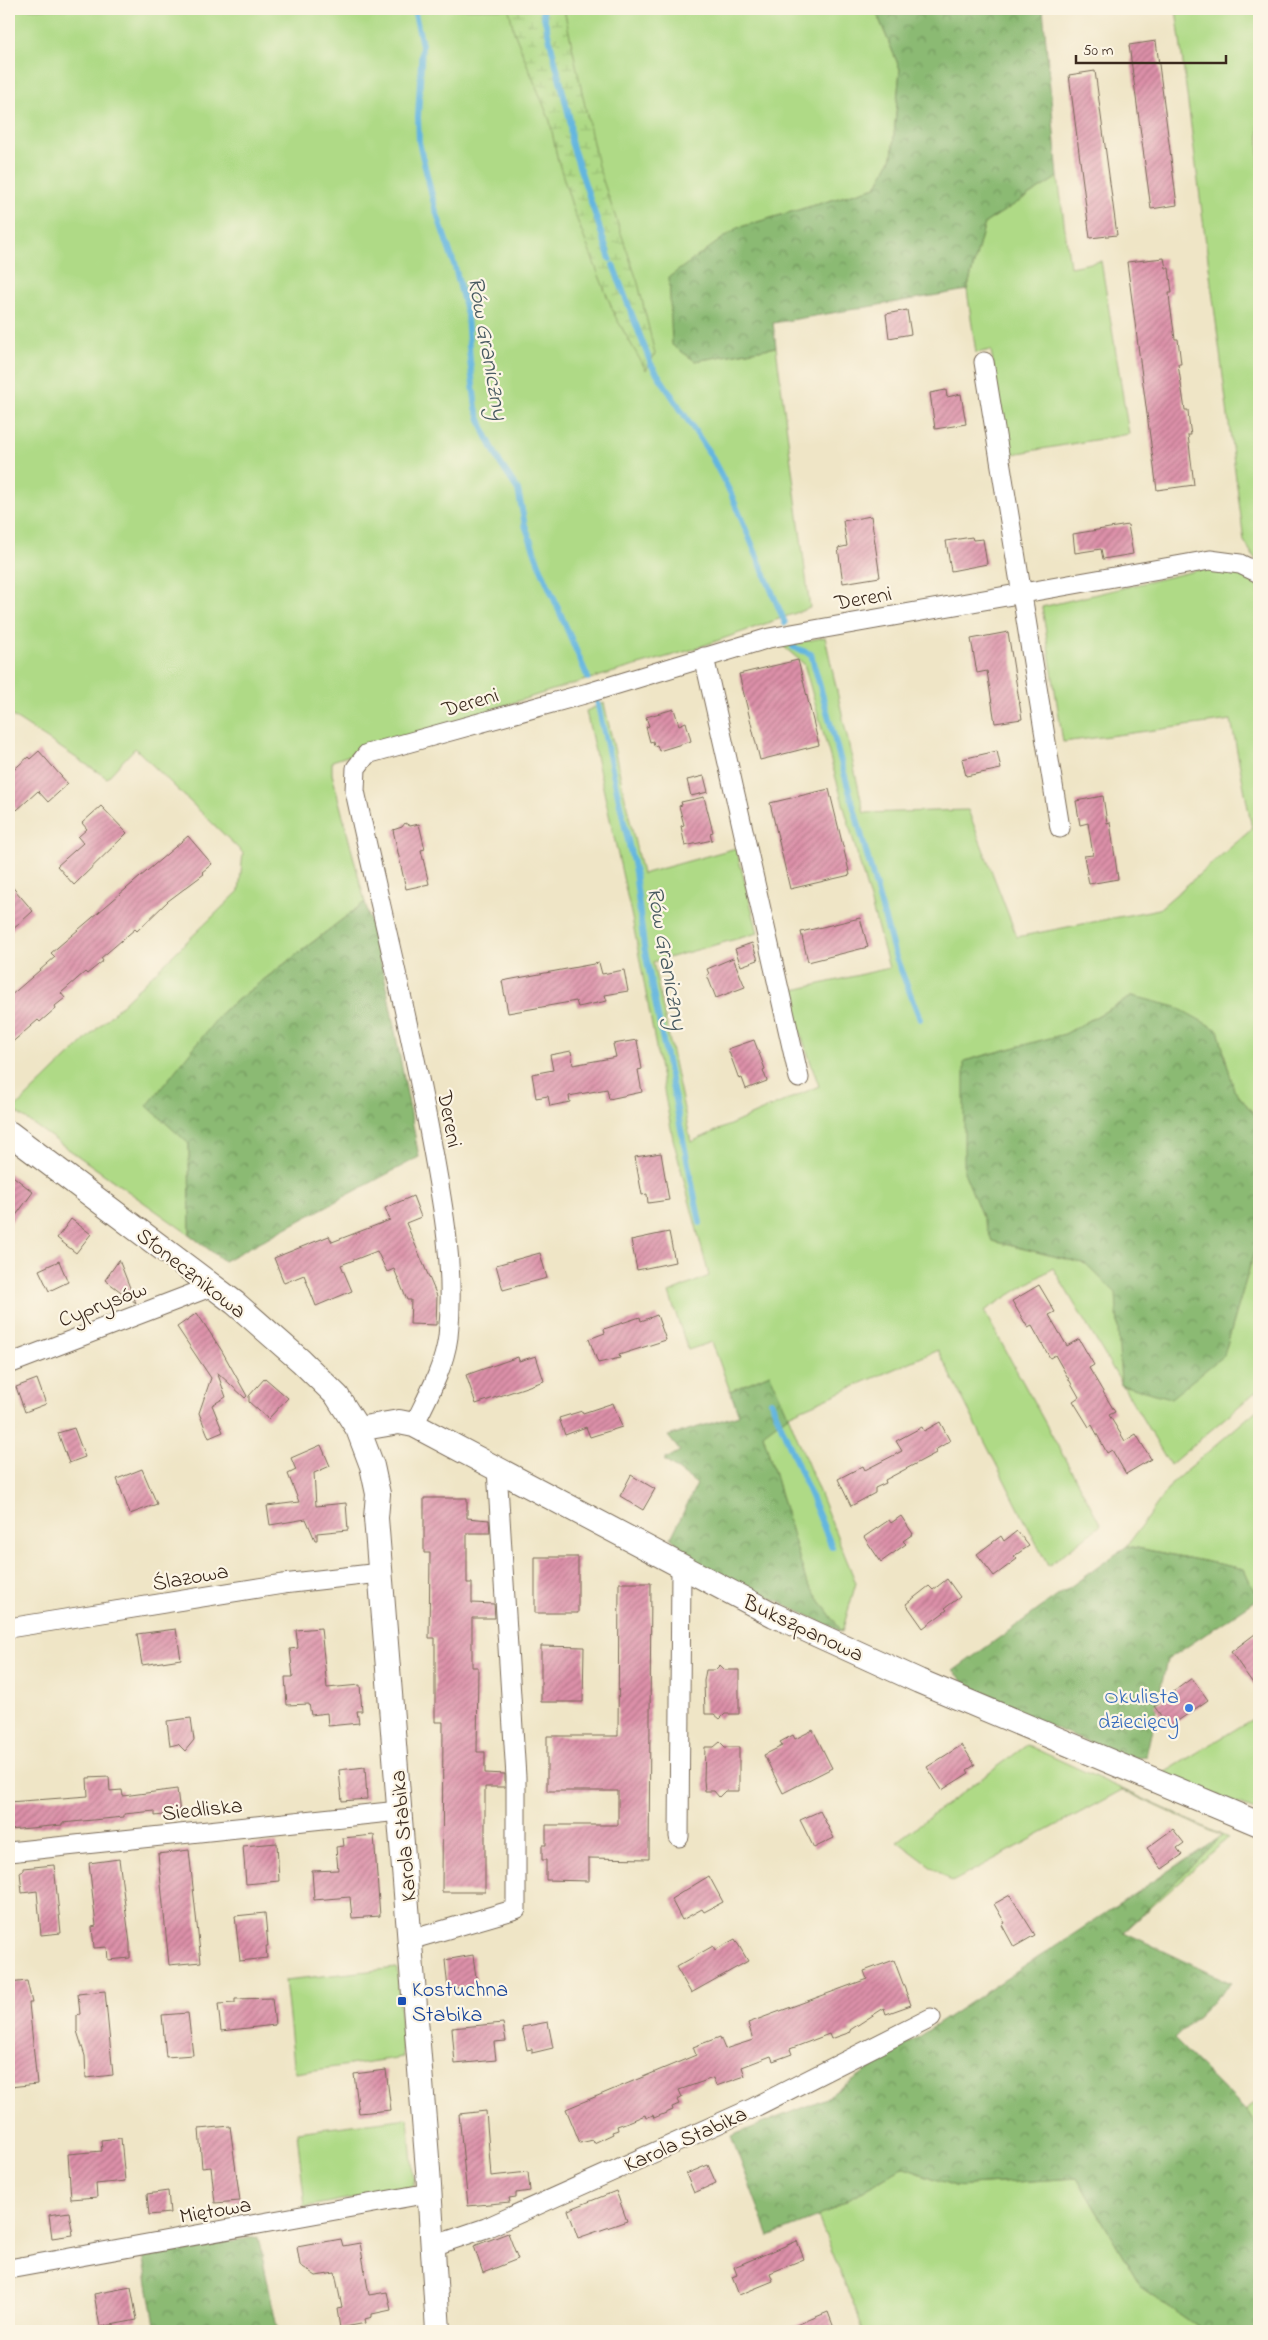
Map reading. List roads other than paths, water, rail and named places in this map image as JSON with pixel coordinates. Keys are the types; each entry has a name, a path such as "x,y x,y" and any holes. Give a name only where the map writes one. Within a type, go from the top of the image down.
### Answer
{"street":[{"path":"984,362 1060,828"},
{"name":"Dereni","path":"414,1425 440,1369 448,1339 450,1274 442,1198 416,1063 357,801 356,768 367,754 588,693 768,638 1210,560 1240,564 1259,574"},
{"path":"704,656 799,1078"},
{"name":"Słonecznikowa","path":"9,1133 213,1286 301,1361 336,1396 358,1430"},
{"name":"Cyprysów","path":"9,1364 213,1286"},
{"name":"Bukszpanowa","path":"358,1430 398,1422 414,1425 681,1568 774,1615 919,1681 1259,1824"},
{"name":"Karola Stabika","path":"358,1430 372,1466 378,1494 376,1518 410,1940 438,2331"},
{"path":"410,1940 516,1909 516,1776 497,1469"},
{"path":"679,1838 681,1568"},
{"name":"Ślazowa","path":"9,1628 283,1584 380,1573"},
{"name":"Siedliska","path":"9,1852 400,1811"},
{"name":"Karola Stabika","path":"433,2246 486,2228 750,2109 931,2018"},
{"name":"Miętowa","path":"9,2269 429,2193"}],"waterway":[{"name":"Rów Graniczny","path":"414,9 422,45 418,117 419,142 435,208 455,267 467,315 476,408 485,433 500,463 518,490 525,525 539,564 588,678"},
{"path":"542,9 570,120 571,142 610,259"},
{"path":"613,265 651,364 710,454 731,494 785,623"},
{"path":"793,647 811,654 894,952 920,1019"},
{"name":"Rów Graniczny","path":"597,701 635,872 644,947 700,1223"},
{"name":"Rów Graniczny","path":"771,1401 832,1547"}],"place":[{"name":"Okulista dziecięcy","path":"1189,1708"},
{"name":"Kostuchna Stabika","path":"402,2001"}]}
